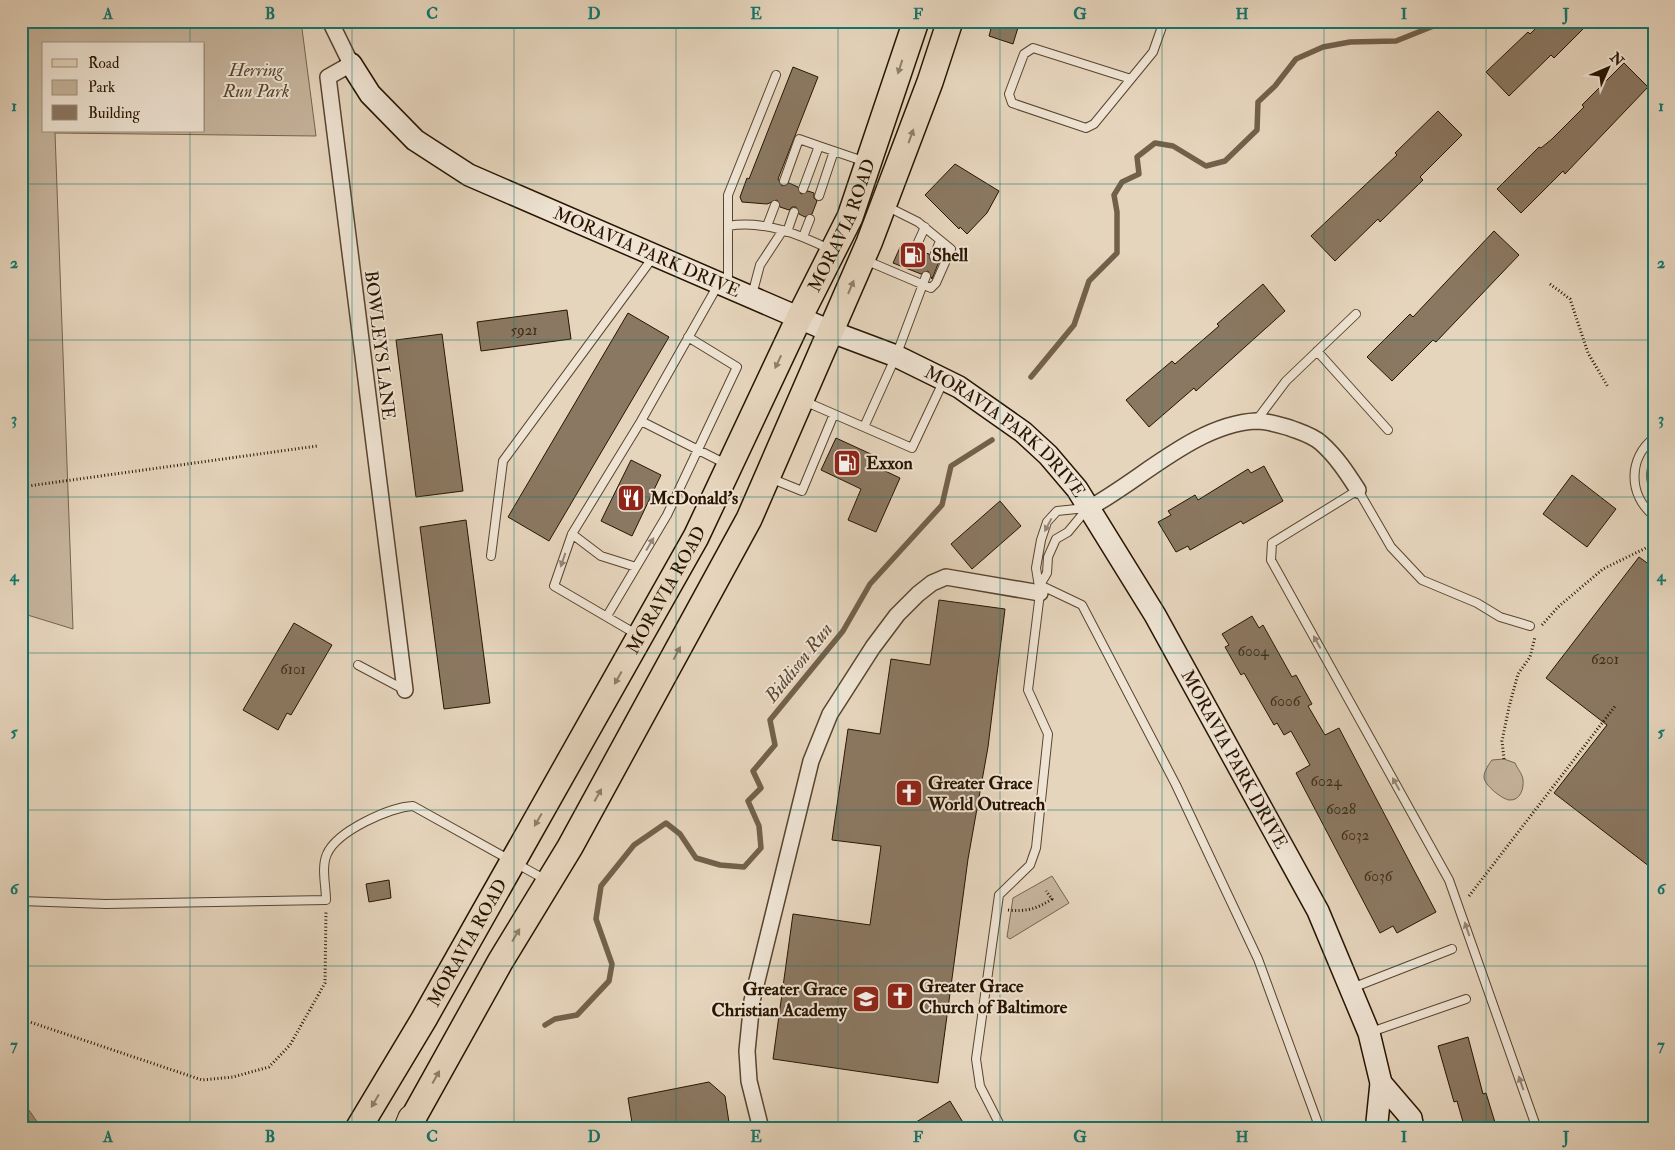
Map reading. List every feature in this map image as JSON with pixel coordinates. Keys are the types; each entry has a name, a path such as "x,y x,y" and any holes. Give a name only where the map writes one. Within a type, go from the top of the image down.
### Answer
{"main road":[{"name":"MORAVIA ROAD","path":"358,1129 514,862 696,537 799,318 850,217 916,21"},
{"name":"MORAVIA ROAD","path":"409,1126 500,962 548,882 666,674 748,518 863,259 930,82 950,21"},
{"name":"MORAVIA PARK DRIVE","path":"351,64 370,94 415,140 469,175 832,332 896,356 959,387 1023,432 1048,455 1077,489 1155,615 1318,911 1369,1033 1381,1084 1378,1129"},
{"name":"MORAVIA PARK DRIVE","path":"1381,1084 1411,1118 1414,1129"}],"street":[{"path":"330,21 351,64"},
{"name":"BOWLEYS LANE","path":"351,64 328,77 405,690"},
{"path":"1089,508 1118,492 1194,440 1221,430 1256,421 1289,428 1319,441 1334,457 1358,490"},
{"path":"761,1129 749,1081 746,1051 752,1001 811,761 830,714 897,615 932,583 946,576 1040,589"}],"lane":[{"path":"1127,21 1137,21"},
{"path":"1131,79 1034,48 1024,54 1009,94 1012,103 1086,128 1094,124 1131,79 1153,52 1164,21"},
{"path":"641,636 554,586 572,534 641,420 688,337 724,286 728,195 776,75"},
{"path":"784,181 799,139 868,163"},
{"path":"803,189 818,146"},
{"path":"819,196 834,151"},
{"path":"767,226 775,204"},
{"path":"863,259 924,280 931,288 936,283 951,249 924,228 884,205"},
{"path":"751,297 760,266 785,231 794,212"},
{"path":"803,237 810,219"},
{"path":"728,226 744,223 767,226 803,237 833,251"},
{"path":"915,248 924,228"},
{"path":"934,256 940,241"},
{"path":"491,556 503,461 654,256"},
{"path":"864,427 896,356 924,280"},
{"path":"1256,421 1286,381 1356,314"},
{"path":"607,616 667,515 737,367 688,337"},
{"path":"1318,351 1388,430"},
{"path":"802,400 912,448 945,380"},
{"path":"767,477 802,490 834,414"},
{"path":"641,420 729,466"},
{"path":"1654,438 1642,449 1635,463 1634,478 1638,493 1648,511 1654,516"},
{"path":"1530,626 1500,617 1477,603 1422,580 1391,547 1358,490 1272,544 1271,560 1449,880 1537,1129"},
{"path":"1040,589 1036,568 1041,540 1047,522 1057,511 1089,508"},
{"path":"1002,1129 980,1086 976,1059 996,909 1001,892 1030,866 1036,848 1048,734 1028,690 1040,589 1047,573 1048,557 1056,539 1068,532 1089,508"},
{"path":"572,534 601,556 636,567"},
{"path":"1040,589 1082,605 1176,785 1258,959 1320,1129"},
{"path":"358,665 405,690"},
{"path":"21,902 116,904 326,900 324,863 335,842 389,810 402,806 413,806 425,811 548,882"},
{"path":"1350,988 1452,949"},
{"path":"1369,1033 1466,999"}],"path":[{"path":"1550,284 1570,299 1588,353 1608,387"},
{"path":"21,486 318,446"},
{"path":"1504,759 1502,742 1518,674 1530,656 1538,630 1558,607 1602,569 1654,544"},
{"path":"1459,908 1616,705"},
{"path":"996,909 1025,912 1043,905 1052,899 1046,891"},
{"path":"21,1018 202,1080 233,1077 269,1066 290,1045 325,983 326,900"}],"green space":[{"name":"Herring Run Park","path":"21,21 301,21 316,136 55,133 73,629 21,613"},
{"path":"1654,456 1654,497 1646,476 1650,461"},
{"path":"1504,759 1515,763 1523,778 1523,787 1520,794 1513,800 1506,799 1494,791 1487,784 1484,777 1492,760"},
{"path":"1052,876 1069,903 1010,939 1007,937 1013,898"}],"shaded area":[{"path":"21,1108 29,1110 42,1129 23,1129 21,1121 30,1125 31,1122 21,1115"}],"building":[{"path":"993,21 1020,21 1013,44 989,36"},
{"path":"1543,21 1591,21 1554,58 1551,55 1509,96 1486,72 1528,32 1530,34"},
{"path":"1624,63 1648,87 1565,174 1563,171 1521,213 1497,189 1539,147 1541,148 1552,139 1584,107 1582,105"},
{"path":"793,67 818,77 778,179 782,186 789,183 798,187 801,194 808,191 814,193 814,198 817,201 812,214 805,217 799,214 796,207 792,207 789,210 780,207 777,200 767,204 742,202 740,197 747,178 749,179"},
{"path":"1438,111 1462,135 1420,177 1423,180 1380,222 1378,219 1335,261 1311,236 1397,155 1395,153"},
{"path":"955,164 999,191 987,213 967,234 960,227 959,229 925,195"},
{"path":"1494,231 1519,255 1436,342 1433,340 1392,381 1367,357 1410,314 1413,317"},
{"path":"902,243 910,246 910,252 913,254 920,251 929,254 931,261 940,259 932,279 928,271 921,274 893,263"},
{"path":"1263,284 1285,311 1196,391 1194,388 1149,427 1126,400 1172,361 1175,364"},
{"path":"567,310 571,339 481,351 477,322"},
{"path":"628,313 669,337 549,541 508,517"},
{"path":"442,334 463,491 416,497 396,340"},
{"path":"836,438 873,455 868,463 900,478 876,532 848,520 861,489 821,470"},
{"name":"McDonald's","path":"631,460 661,475 632,536 601,521"},
{"path":"1264,466 1283,501 1243,524 1241,521 1190,550 1188,546 1176,552 1158,522 1171,515 1168,511 1195,495 1198,500 1248,469 1251,473"},
{"path":"1572,475 1616,509 1587,547 1543,514"},
{"path":"1000,501 1021,526 972,569 951,544"},
{"path":"466,520 490,703 444,709 420,527"},
{"path":"1639,557 1654,568 1654,870 1554,793 1607,725 1546,678"},
{"path":"939,600 1005,609 988,747 968,859 938,1083 773,1059 793,914 870,925 881,846 832,840 848,729 880,734 891,659 930,665"},
{"path":"1252,616 1259,628 1263,625 1292,677 1296,675 1312,704 1308,706 1325,735 1339,728 1436,912 1397,933 1393,926 1380,933 1296,773 1310,765 1291,731 1284,735 1277,723 1274,725 1244,673 1241,675 1225,647 1229,645 1222,634"},
{"path":"294,623 332,645 291,715 287,713 278,730 243,710"},
{"path":"389,880 391,898 369,902 366,884"},
{"path":"1468,1037 1483,1094 1486,1093 1497,1129 1465,1129 1457,1101 1454,1102 1438,1046"},
{"path":"709,1082 725,1096 730,1129 633,1129 628,1098"},
{"path":"950,1101 967,1129 905,1129"}],"waterway":[{"name":"Biddison Run","path":"1031,377 1074,325 1089,281 1117,253 1117,212 1114,195 1122,182 1139,174 1137,157 1155,143 1173,146 1206,166 1225,161 1257,130 1258,102 1275,86 1296,59 1323,47 1350,42 1396,41 1446,21"},
{"name":"Biddison Run","path":"545,1025 555,1019 577,1015 609,981 612,964 596,919 601,886 634,845 666,823 680,834 696,858 720,865 744,867 761,848 759,826 748,801 761,788 753,771 775,745 770,720 843,631 870,584 942,505 951,466 992,440"}],"place":[{"name":"Shell","path":"913,255"},
{"name":"Exxon","path":"847,463"},
{"name":"McDonald's","path":"631,498"},
{"name":"Greater Grace World Outreach","path":"909,793"},
{"name":"Greater Grace Church of Baltimore","path":"900,996"},
{"name":"Greater Grace Christian Academy","path":"866,999"}]}
